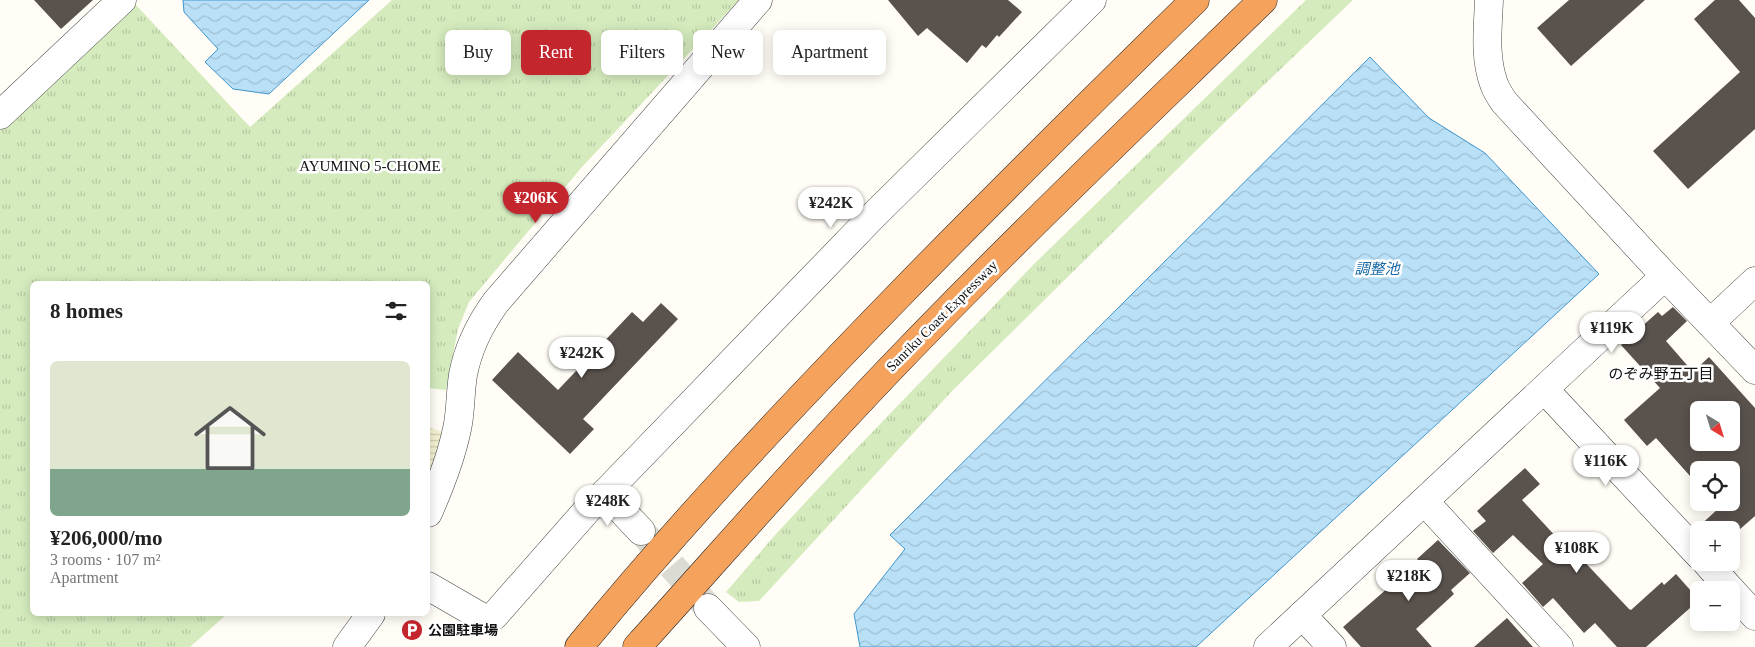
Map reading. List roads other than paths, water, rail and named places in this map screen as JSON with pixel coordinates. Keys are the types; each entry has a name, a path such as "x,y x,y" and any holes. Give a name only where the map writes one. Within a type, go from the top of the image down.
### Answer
{"highway":[{"path":"579,647 700,506 780,418 961,232 1195,0"},
{"name":"Sanriku Coast Expressway","path":"637,647 896,363 1006,252 1263,0"}],"street":[{"path":"0,115 122,0"},
{"path":"430,508 443,478 457,428 463,374 469,349 485,317 502,294 758,0"},
{"path":"430,587 485,619 494,616 589,508 873,216 1092,0"},
{"path":"1489,0 1487,49 1489,64 1494,84 1504,102 1755,370"},
{"path":"1268,647 1665,276"},
{"path":"1710,323 1755,281"},
{"path":"1544,389 1690,545"},
{"path":"605,493 641,531"},
{"path":"1425,502 1559,647"},
{"path":"1714,571 1723,581"},
{"path":"1740,600 1755,616"},
{"path":"708,608 746,647"},
{"path":"1302,615 1332,647"},
{"path":"347,647 369,616"}],"water":[{"path":"183,0 369,0 269,94 233,89 205,62 218,49 184,12"},
{"name":"調整池","path":"1370,57 1429,118 1485,153 1599,274 1196,647 860,647 854,614 905,549 890,535"}],"tunnel":[{"path":"644,534 706,605"}],"place":[{"name":"公園駐車場","path":"412,630"}],"district":[{"name":"AYUMINO 5-CHOME","path":"370,166"},
{"name":"のぞみ野五丁目","path":"1661,374"}]}
